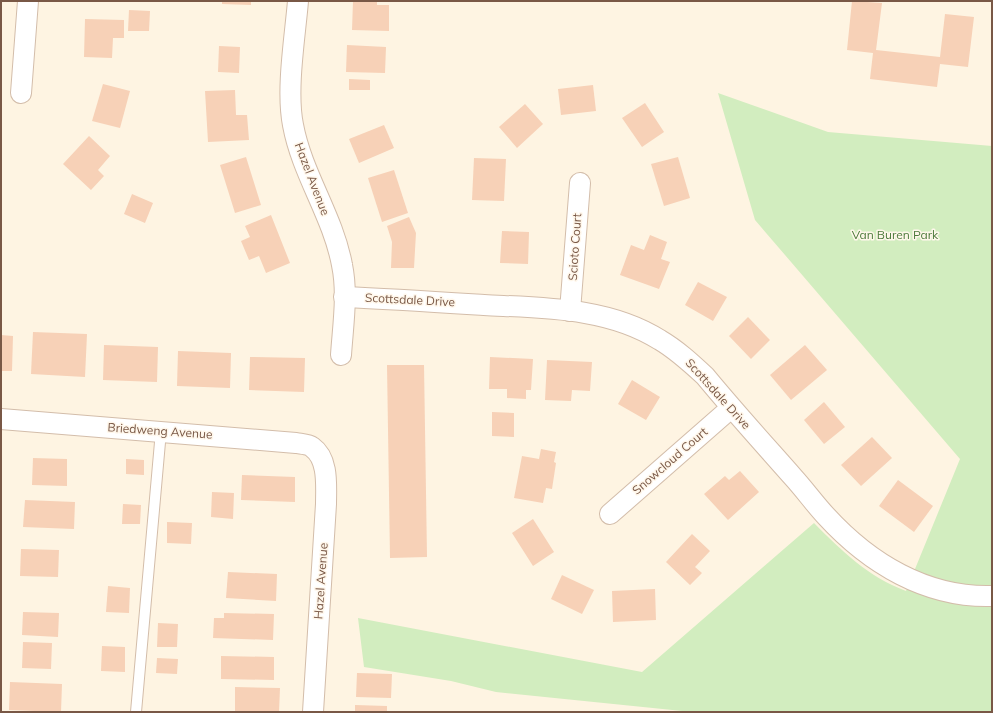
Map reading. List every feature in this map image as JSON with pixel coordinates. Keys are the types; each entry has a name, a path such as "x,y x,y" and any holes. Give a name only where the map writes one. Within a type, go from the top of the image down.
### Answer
{"street":[{"path":"21,93 28,1"},
{"name":"Hazel Avenue","path":"298,1 290,101 293,124 299,150 334,235 342,263 345,285 341,355"},
{"name":"Scioto Court","path":"570,311 580,183"},
{"name":"Scottsdale Drive","path":"344,297 570,311 607,318 660,339 683,356 705,376 731,408 826,516 862,550 877,561 915,582 935,589 980,596 992,596"},
{"name":"Snowcloud Court","path":"610,514 731,408"},
{"name":"Briedweng Avenue","path":"1,419 296,443 311,446 317,452"},
{"name":"Hazel Avenue","path":"313,712 326,504 326,477 322,460 317,452"}],"lane":[{"path":"136,712 161,431"}],"green space":[{"name":"Van Buren Park","path":"718,93 828,132 992,146 992,712 692,712 496,692 451,681 364,667 358,618 642,672 814,523 835,544 867,571 906,591 960,459 755,220"}],"building":[{"path":"222,1 251,1 251,5 222,4"},
{"path":"353,1 377,1 377,5 389,5 389,31 352,30"},
{"path":"852,1 882,3 876,50 940,57 945,14 974,17 968,67 940,64 937,87 870,79 873,53 847,50"},
{"path":"129,10 150,11 149,31 128,31"},
{"path":"85,19 124,20 124,38 113,38 112,58 84,57"},
{"path":"347,45 386,47 385,73 346,72"},
{"path":"219,46 240,47 239,73 218,72"},
{"path":"349,79 370,80 370,90 349,90"},
{"path":"103,84 130,91 120,128 92,121"},
{"path":"593,85 596,111 561,115 558,89"},
{"path":"235,90 236,115 247,115 249,140 208,142 205,91"},
{"path":"645,103 664,132 642,147 622,118"},
{"path":"525,104 543,124 517,148 499,127"},
{"path":"384,125 394,148 359,163 349,139"},
{"path":"89,136 110,156 98,170 104,176 91,190 63,164"},
{"path":"246,157 261,205 235,213 220,165"},
{"path":"678,157 690,198 664,206 651,164"},
{"path":"474,158 506,159 504,201 472,200"},
{"path":"394,170 408,213 382,222 368,178"},
{"path":"132,194 153,203 145,223 124,214"},
{"path":"271,215 290,263 266,273 259,256 249,260 241,241 250,237 245,226"},
{"path":"409,217 416,233 414,268 391,268 392,242 387,226"},
{"path":"502,231 529,232 528,264 500,263"},
{"path":"650,235 667,242 661,259 670,262 659,289 620,275 631,245 644,250"},
{"path":"698,282 727,297 713,321 685,305"},
{"path":"748,317 770,340 751,359 729,336"},
{"path":"33,332 87,334 85,377 31,374"},
{"path":"1,335 13,336 12,371 1,371"},
{"path":"104,345 158,347 157,382 103,380"},
{"path":"805,345 827,370 791,400 770,375"},
{"path":"178,351 231,353 230,388 177,386"},
{"path":"250,357 305,358 304,392 249,390"},
{"path":"490,357 533,359 531,390 526,390 526,399 507,398 507,389 489,389"},
{"path":"547,360 592,362 590,391 572,390 571,401 545,400"},
{"path":"387,365 424,365 427,557 390,558"},
{"path":"632,380 660,397 646,420 618,404"},
{"path":"824,402 845,427 824,444 804,420"},
{"path":"492,412 514,413 514,437 492,436"},
{"path":"872,437 892,458 861,486 841,465"},
{"path":"541,449 556,452 552,489 546,488 543,503 514,498 522,456 539,459"},
{"path":"33,458 67,459 67,486 32,485"},
{"path":"126,459 144,460 144,475 126,474"},
{"path":"740,471 759,492 728,520 704,494 725,476 729,480"},
{"path":"242,475 295,477 295,502 241,500"},
{"path":"898,480 933,506 914,532 879,506"},
{"path":"212,492 234,493 233,519 211,517"},
{"path":"25,500 75,502 74,529 23,527"},
{"path":"123,504 141,505 140,524 122,524"},
{"path":"533,519 554,552 533,566 512,533"},
{"path":"167,522 192,523 191,544 167,543"},
{"path":"692,534 710,551 695,567 702,573 690,585 666,562"},
{"path":"21,549 59,550 58,577 20,576"},
{"path":"228,572 277,574 276,601 226,598"},
{"path":"562,575 594,590 582,614 551,599"},
{"path":"108,586 130,588 129,613 106,612"},
{"path":"655,589 656,620 613,622 612,591"},
{"path":"23,612 59,613 58,637 22,635"},
{"path":"224,613 274,614 273,640 213,638 214,618 224,618"},
{"path":"158,623 178,624 177,647 157,647"},
{"path":"23,642 52,643 51,669 22,668"},
{"path":"102,646 125,647 125,672 101,671"},
{"path":"221,656 274,657 274,680 221,679"},
{"path":"157,658 178,659 177,674 156,673"},
{"path":"357,673 392,674 391,698 356,697"},
{"path":"10,682 62,684 61,712 9,710"},
{"path":"235,687 280,688 279,712 235,712"},
{"path":"355,705 387,706 387,712 355,712"}]}
